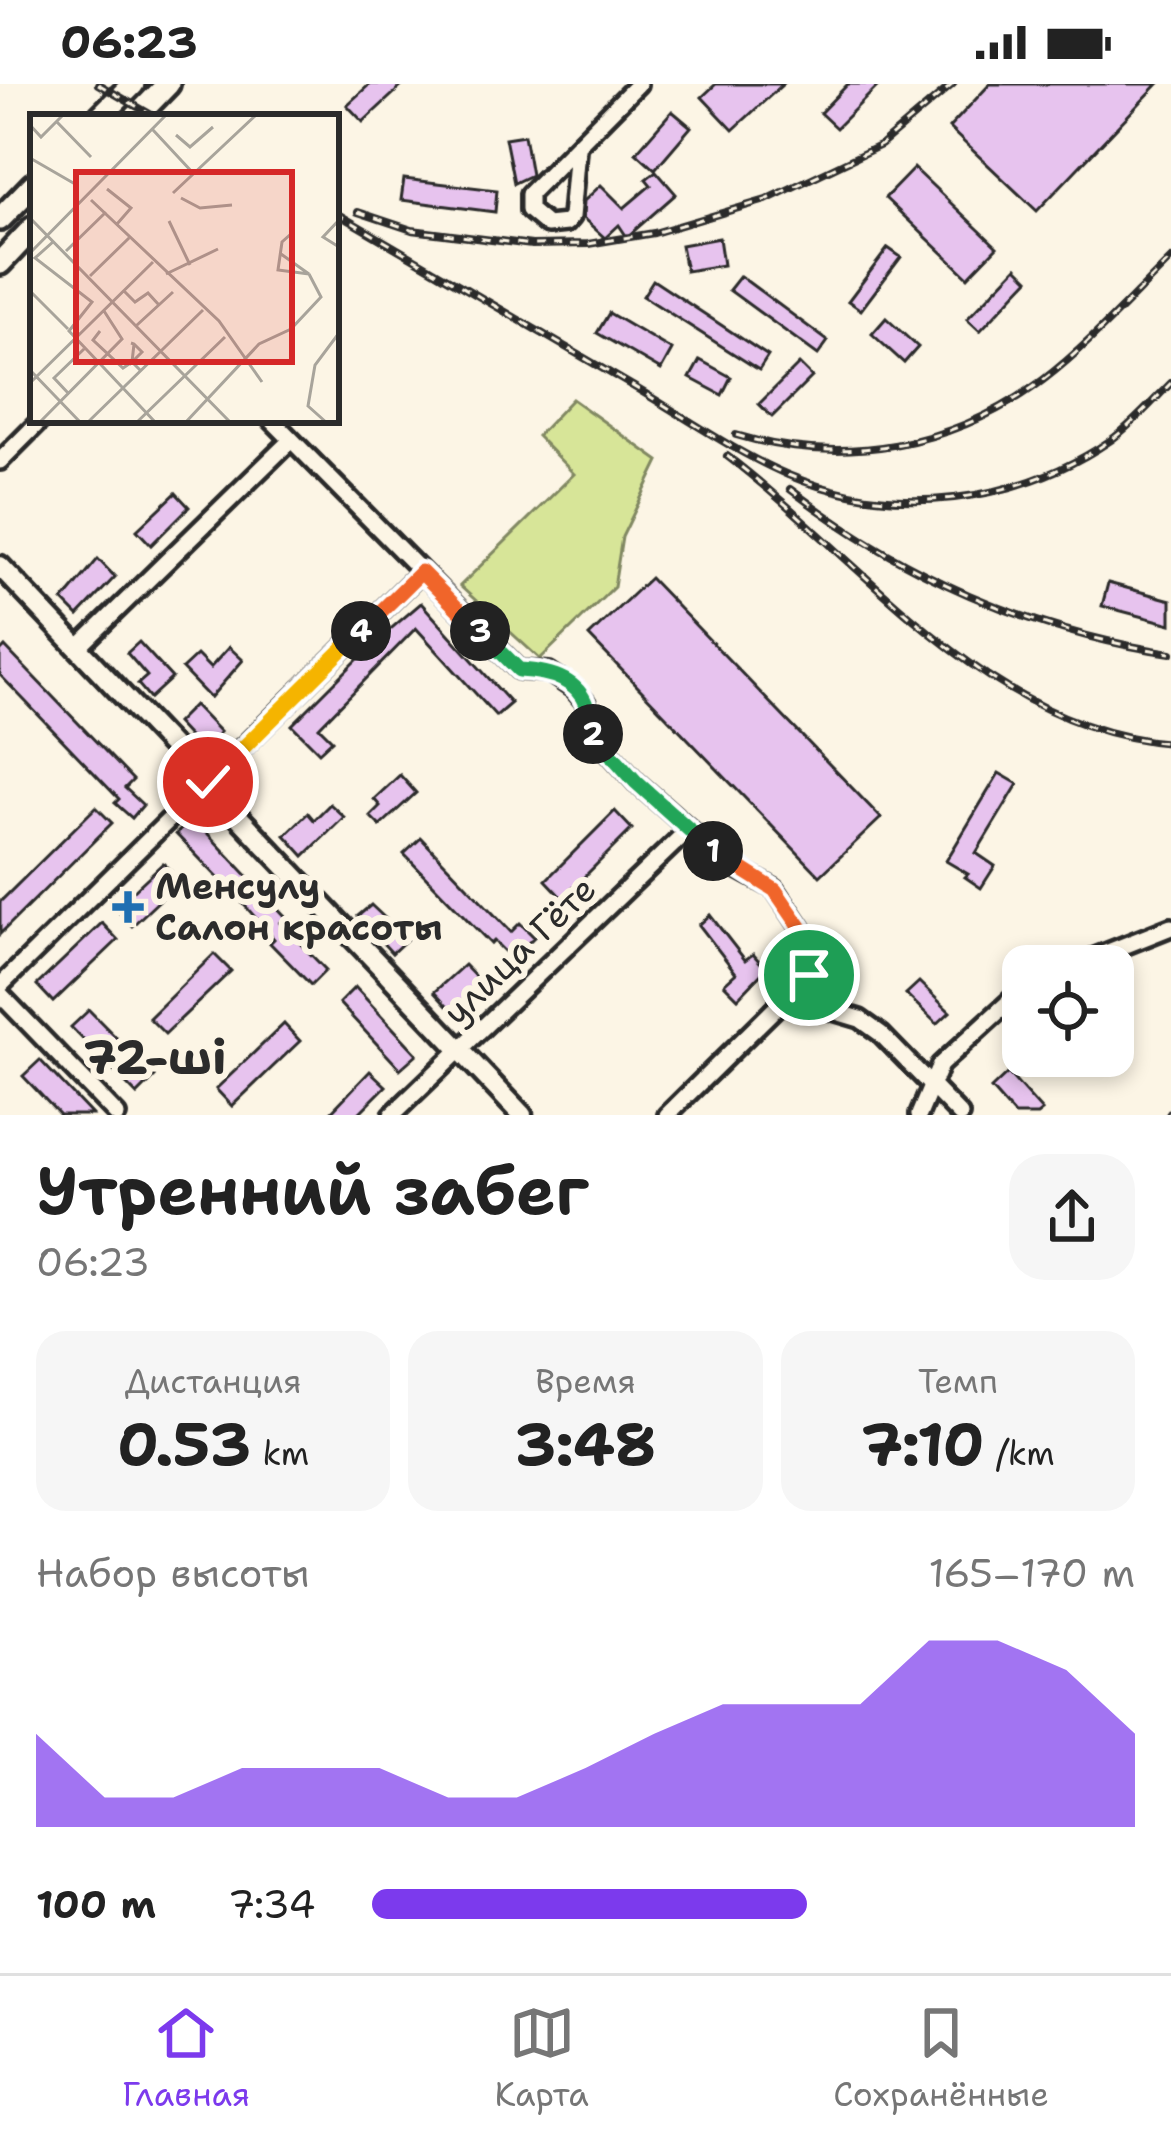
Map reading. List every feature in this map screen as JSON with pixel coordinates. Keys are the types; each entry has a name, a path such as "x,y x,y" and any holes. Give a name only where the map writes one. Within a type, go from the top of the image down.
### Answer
{"highway":[{"path":"103,114 133,84"},
{"path":"139,114 168,84"},
{"path":"0,219 30,188"},
{"path":"0,263 30,231"}],"main road":[{"path":"0,566 522,1115"}],"street":[{"path":"577,149 571,218 547,225 529,210 529,194 636,85"},
{"path":"0,461 38,423"},
{"path":"275,423 519,670 549,672 574,689 586,703 590,731 688,830 729,864 775,890 801,928 817,996 830,1010 860,1019 881,1034 960,1115"},
{"path":"78,648 291,440"},
{"path":"117,1115 0,990 421,572"},
{"name":"улица Гёте","path":"392,1115 688,830"},
{"path":"1126,945 1171,927"},
{"path":"667,1115 809,975"},
{"path":"919,1115 940,1065 1002,1008"}],"green space":[{"path":"572,399 659,461 622,537 614,587 540,659 460,586 574,474 537,436"}],"building":[{"path":"370,84 404,84 363,122 347,105"},
{"path":"716,84 783,84 733,130 702,97"},
{"path":"848,84 880,84 836,128 820,113"},
{"path":"990,84 1158,84 1037,211 949,128"},
{"path":"672,111 691,127 655,169 636,152"},
{"path":"524,135 531,175 514,183 505,138"},
{"path":"914,168 997,247 968,277 885,198"},
{"path":"656,171 676,194 627,237 619,225 605,238 583,218 584,201 601,185 624,208 651,185 646,179"},
{"path":"404,179 497,190 495,212 401,200"},
{"path":"719,238 723,265 686,271 681,245"},
{"path":"888,248 901,257 861,310 848,301"},
{"path":"1017,267 1029,279 980,331 967,319"},
{"path":"740,276 828,341 818,355 729,290"},
{"path":"653,280 768,356 759,370 643,296"},
{"path":"609,313 672,350 661,370 597,333"},
{"path":"886,318 918,347 904,363 872,334"},
{"path":"700,360 731,377 722,395 690,378"},
{"path":"799,364 812,377 772,417 759,404"},
{"path":"176,493 189,507 151,545 137,530"},
{"path":"98,559 115,577 78,616 63,601"},
{"path":"650,578 881,818 820,876 589,636"},
{"path":"1108,583 1171,600 1171,624 1102,606"},
{"path":"421,603 511,703 496,716 416,628 319,727 332,740 319,752 292,725"},
{"path":"139,642 172,678 150,698 138,684 147,676 127,653"},
{"path":"5,647 133,780 125,788 143,805 132,818 0,675 0,652"},
{"path":"229,647 243,660 210,698 182,669 197,655 210,668"},
{"path":"194,705 220,732 201,750 176,723"},
{"path":"999,773 1018,784 976,853 995,866 981,888 946,861"},
{"path":"400,775 416,793 380,826 370,816 380,806 374,799"},
{"path":"330,804 344,817 304,856 285,835 308,813 314,820"},
{"path":"96,807 112,823 0,934 0,902"},
{"path":"615,811 632,829 563,898 546,880"},
{"path":"193,818 286,917 280,923 326,970 311,985 270,943 274,939 247,908 176,834"},
{"path":"421,838 511,932 520,923 534,937 512,959 494,941 491,944 404,854"},
{"path":"163,863 180,881 132,926 115,908"},
{"path":"371,905 407,939 392,953 358,916"},
{"path":"710,915 745,960 753,954 766,969 738,998 724,984 736,973 699,925"},
{"path":"102,923 118,940 53,1002 37,985"},
{"path":"214,954 231,971 165,1034 149,1018"},
{"path":"464,965 488,990 458,1018 434,992"},
{"path":"919,982 950,1012 937,1024 906,994"},
{"path":"355,987 417,1054 400,1069 339,1003"},
{"path":"89,1010 155,1077 137,1095 71,1027"},
{"path":"284,1024 300,1041 232,1106 216,1089"},
{"path":"40,1060 92,1115 60,1115 23,1076"},
{"path":"370,1071 386,1086 357,1115 328,1115"},
{"path":"1004,1077 1012,1077 1042,1111 1014,1115 991,1089"}],"railway":[{"path":"98,84 150,114"},
{"path":"358,212 412,230 532,245 588,244 654,233 766,200 881,145 953,84"},
{"path":"339,215 747,455 828,489 870,497 954,498 1036,479 1111,440 1171,383"},
{"path":"736,435 776,445 856,449 896,445 972,421 1043,380 1171,259"},
{"path":"727,456 931,634 985,674 1043,707 1104,731 1171,743"},
{"path":"790,489 877,548 970,595 1068,631 1171,653"}],"place":[{"name":"Менсулу Салон красоты","path":"128,907"}],"district":[{"name":"72-ші","path":"155,1057"}],"route":[{"path":"208,782 421,572 519,670 549,672 574,689 586,703 590,731 636,782 729,864 775,890 801,928 809,975"}]}
